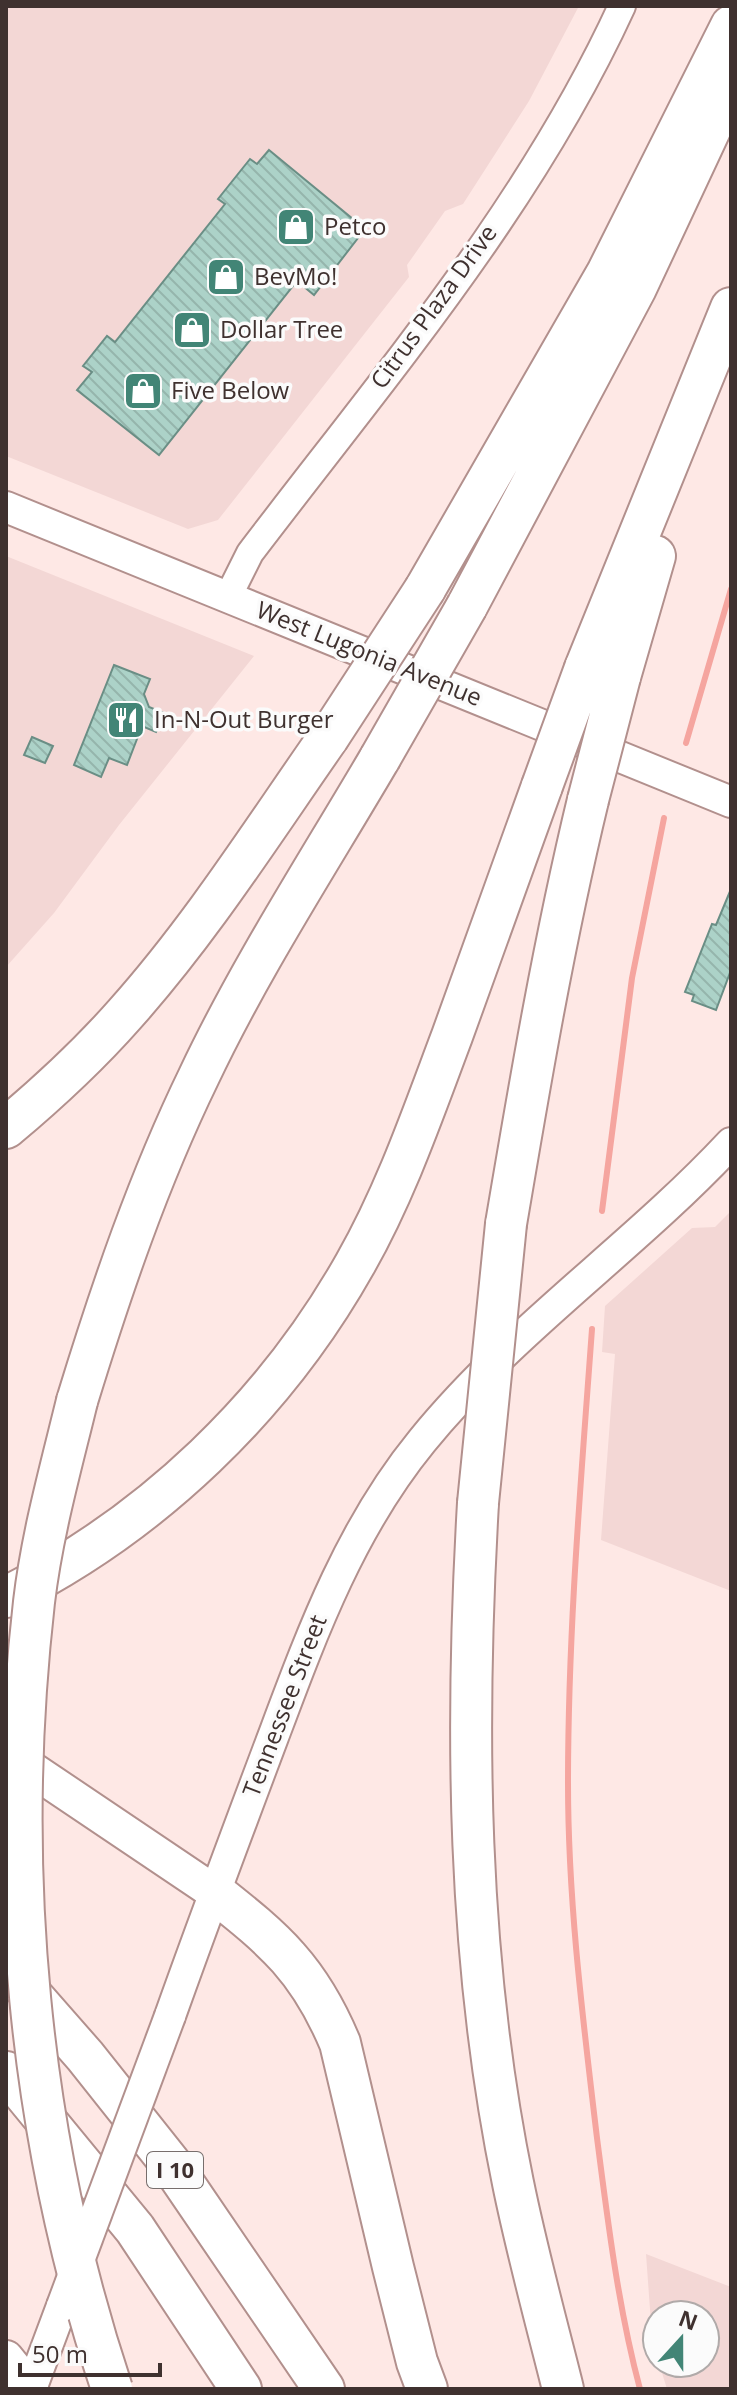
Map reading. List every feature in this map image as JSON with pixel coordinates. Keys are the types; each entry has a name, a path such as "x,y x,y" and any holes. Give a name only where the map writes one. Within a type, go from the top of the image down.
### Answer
{"highway":[{"path":"6,1128 60,1083 126,1013 186,940 328,738 425,589 607,273 731,26"},
{"path":"112,2389 94,2336 66,2227 52,2155 39,2079 27,1966 22,1874 22,1773 35,1598 77,1401 106,1304 139,1215 164,1150 200,1072 467,606 636,288 731,85"},
{"path":"6,1597 70,1562 130,1522 185,1475 233,1428 283,1371 356,1263 394,1187 425,1109 542,786 603,673 731,308"},
{"path":"563,2389 513,2181 487,2004 475,1881 470,1745 471,1625 478,1503 506,1224 538,1033 588,800 603,673"},
{"path":"214,1892 269,1935 302,1972 325,2008 340,2043 393,2267 427,2389"},
{"name":"I 10","path":"6,1966 85,2056 170,2163 324,2389"},
{"name":"I 10","path":"6,2072 135,2229 241,2389"}],"main road":[{"name":"West Lugonia Avenue","path":"6,507 731,802"},
{"name":"Tennessee Street","path":"31,2389 316,1622 341,1566 369,1515 423,1440 516,1340 638,1233 731,1143"},
{"path":"6,1752 214,1892"},
{"path":"6,2358 31,2389"}],"street":[{"name":"Citrus Plaza Drive","path":"228,597 250,553 467,267 567,114 622,6"}],"shaded area":[{"path":"6,6 579,6 529,101 463,204 445,211 407,265 409,277 218,520 188,529 6,456"},
{"path":"6,556 254,656 119,825 54,913 6,967"},
{"path":"731,1211 731,1591 601,1540 615,1354 602,1352 605,1306 692,1228 715,1227"},
{"path":"646,2254 731,2287 731,2389 667,2389 664,2379 721,2379 721,2299 649,2299"}],"building":[{"path":"269,150 365,229 314,295 297,281 159,455 77,390 92,372 83,366 107,336 115,342 225,204 218,199 250,159 257,164"},
{"name":"In-N-Out Burger","path":"114,665 150,679 144,694 149,707 164,713 156,732 142,726 127,765 109,758 101,777 74,765"},
{"path":"32,737 53,746 45,763 24,755"},
{"path":"731,889 731,970 716,1010 692,1001 694,995 685,992 712,924 716,925"}],"waterway":[{"path":"686,743 731,589"},
{"path":"602,1211 632,978 664,818"},
{"path":"592,1329 570,1669 568,1783 573,1917 605,2201 620,2296 640,2389"}],"place":[{"name":"Petco","path":"296,227"},
{"name":"BevMo!","path":"226,277"},
{"name":"Dollar Tree","path":"192,330"},
{"name":"Five Below","path":"143,391"},
{"name":"In-N-Out Burger","path":"126,720"}]}
